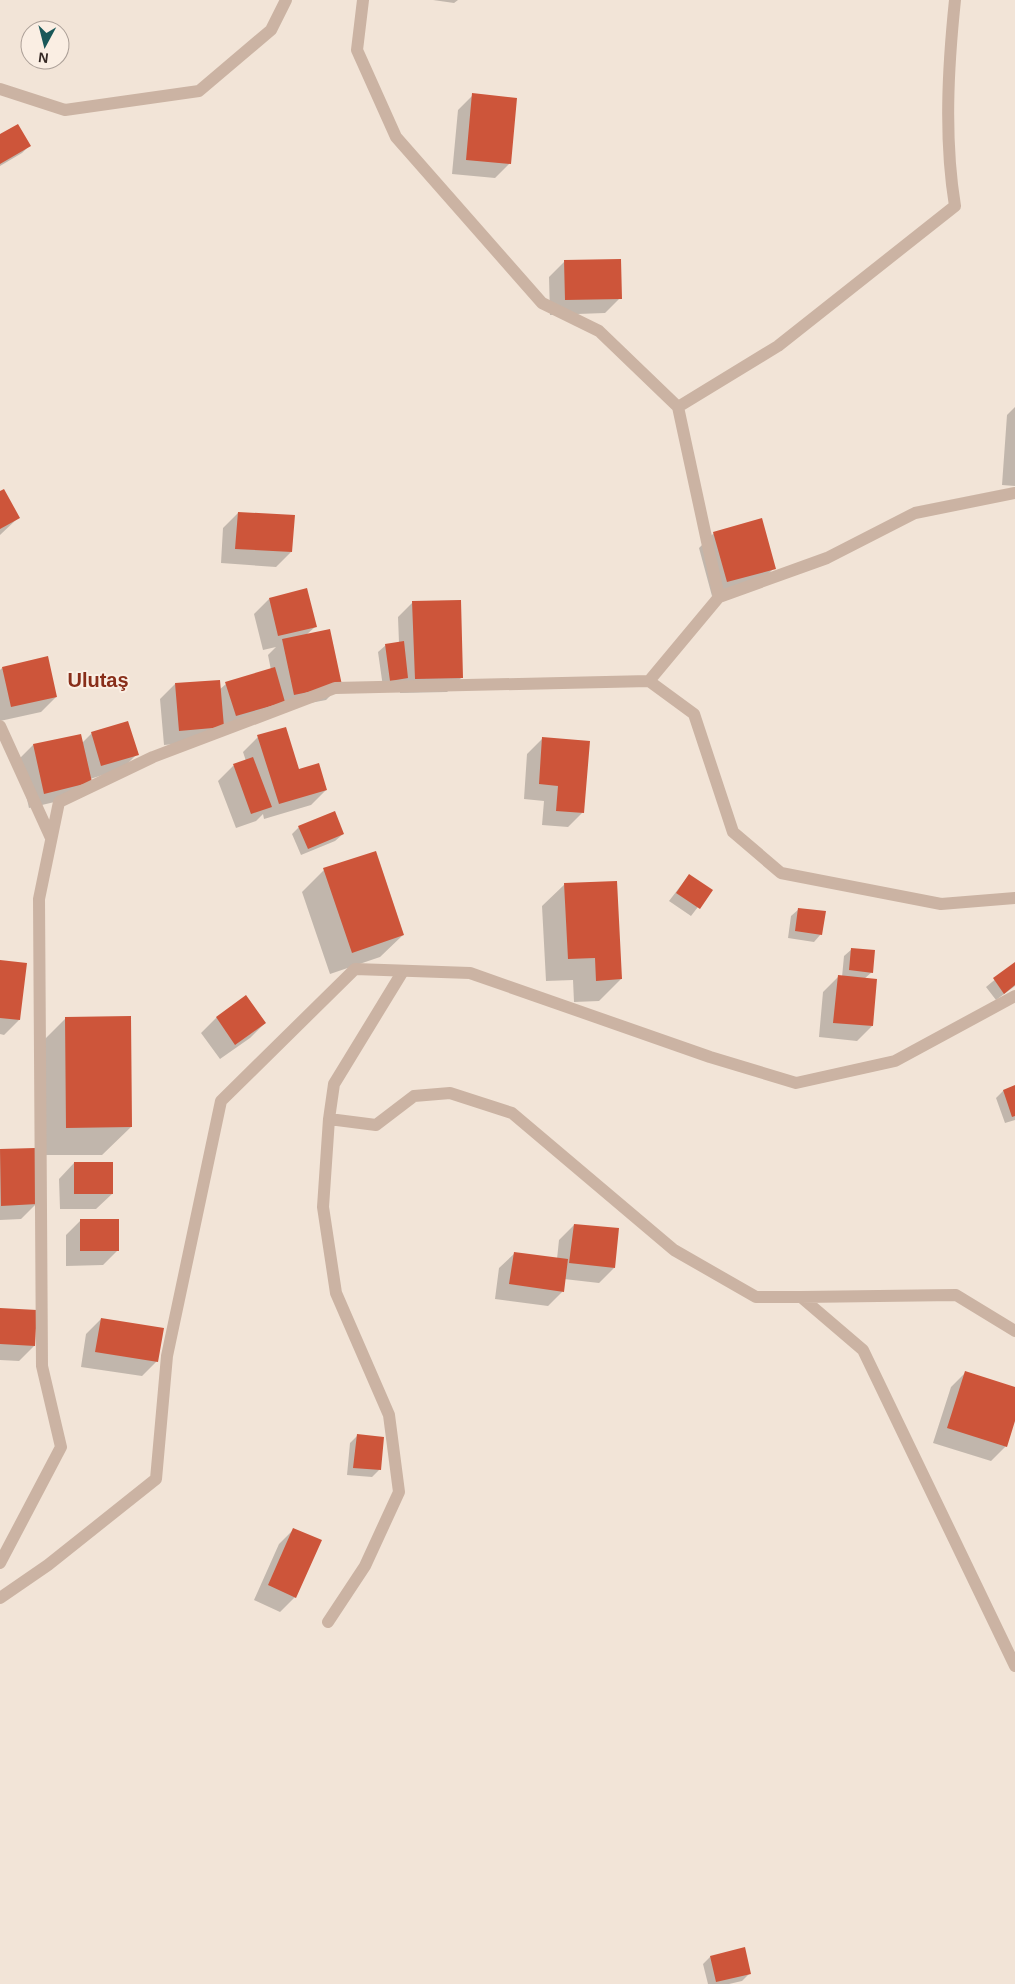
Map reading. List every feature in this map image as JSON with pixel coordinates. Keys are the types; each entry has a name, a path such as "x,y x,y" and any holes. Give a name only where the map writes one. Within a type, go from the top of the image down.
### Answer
{"street":[{"path":"0,89 66,110 199,91 271,30 286,0"},
{"path":"363,0 357,50 396,137 542,303 599,331 678,407 719,597"},
{"path":"678,407 778,346 955,206 950,171 950,44 955,0"},
{"path":"649,680 719,597 827,558 915,513 1015,493"},
{"path":"0,1563 61,1447 42,1366 40,899 58,802 153,757 335,688 649,680 694,714 733,832 781,874 941,904 1015,898"},
{"path":"0,726 51,838"},
{"path":"0,1598 48,1565 156,1479 167,1356 221,1101 355,970 470,973 710,1057 796,1083 895,1061 1015,996"},
{"path":"328,1622 365,1566 399,1492 389,1415 336,1293 324,1207 329,1119 334,1084 403,971"},
{"path":"329,1119 376,1125 414,1096 450,1093 512,1113 674,1250 756,1297 956,1295 1015,1331"},
{"path":"801,1297 863,1350 1015,1666"}],"building":[{"path":"472,93 517,98 511,164 466,160"},
{"path":"18,124 31,146 0,164 0,134"},
{"path":"621,259 622,299 565,300 564,260"},
{"path":"4,489 20,518 0,529 0,491"},
{"path":"238,512 295,515 292,552 235,549"},
{"path":"762,518 776,569 727,582 713,532"},
{"path":"307,588 317,627 278,636 269,598"},
{"path":"461,600 463,678 415,679 412,601"},
{"path":"330,629 342,685 294,695 282,639"},
{"path":"404,641 408,678 390,681 385,644"},
{"path":"48,656 57,697 11,707 2,667"},
{"path":"275,667 285,702 236,716 225,682"},
{"path":"220,680 224,727 179,731 175,683"},
{"path":"128,721 139,755 101,766 91,732"},
{"path":"286,727 299,769 319,763 327,790 279,804 257,735"},
{"path":"81,734 92,782 44,794 33,744"},
{"path":"542,737 590,741 584,813 556,811 558,786 539,784"},
{"path":"253,757 272,807 251,814 233,764"},
{"path":"335,811 344,834 308,849 298,826"},
{"path":"376,851 404,935 352,953 323,868"},
{"path":"689,874 713,890 700,909 676,893"},
{"path":"617,881 622,979 596,981 595,958 568,959 564,883"},
{"path":"798,908 826,911 822,935 795,931"},
{"path":"851,948 875,950 873,973 849,970"},
{"path":"0,960 27,963 20,1020 0,1018"},
{"path":"1015,962 1015,985 1004,994 993,978"},
{"path":"838,975 877,979 873,1026 833,1023"},
{"path":"246,995 266,1023 235,1045 216,1017"},
{"path":"131,1016 132,1127 66,1128 65,1017"},
{"path":"1015,1085 1015,1116 1012,1117 1003,1090"},
{"path":"35,1148 37,1204 1,1206 0,1149"},
{"path":"74,1162 113,1162 113,1194 74,1194"},
{"path":"80,1219 119,1219 119,1251 80,1251"},
{"path":"574,1224 619,1228 615,1268 569,1263"},
{"path":"514,1252 568,1259 564,1292 509,1284"},
{"path":"0,1308 37,1310 35,1346 0,1344"},
{"path":"101,1318 164,1328 158,1362 95,1352"},
{"path":"965,1371 1015,1387 1015,1421 1007,1447 947,1428"},
{"path":"357,1434 384,1437 381,1470 353,1468"},
{"path":"293,1528 322,1540 296,1598 268,1585"},
{"path":"745,1947 751,1974 716,1982 710,1956"}],"district":[{"name":"Ulutaş","path":"98,680"}]}
